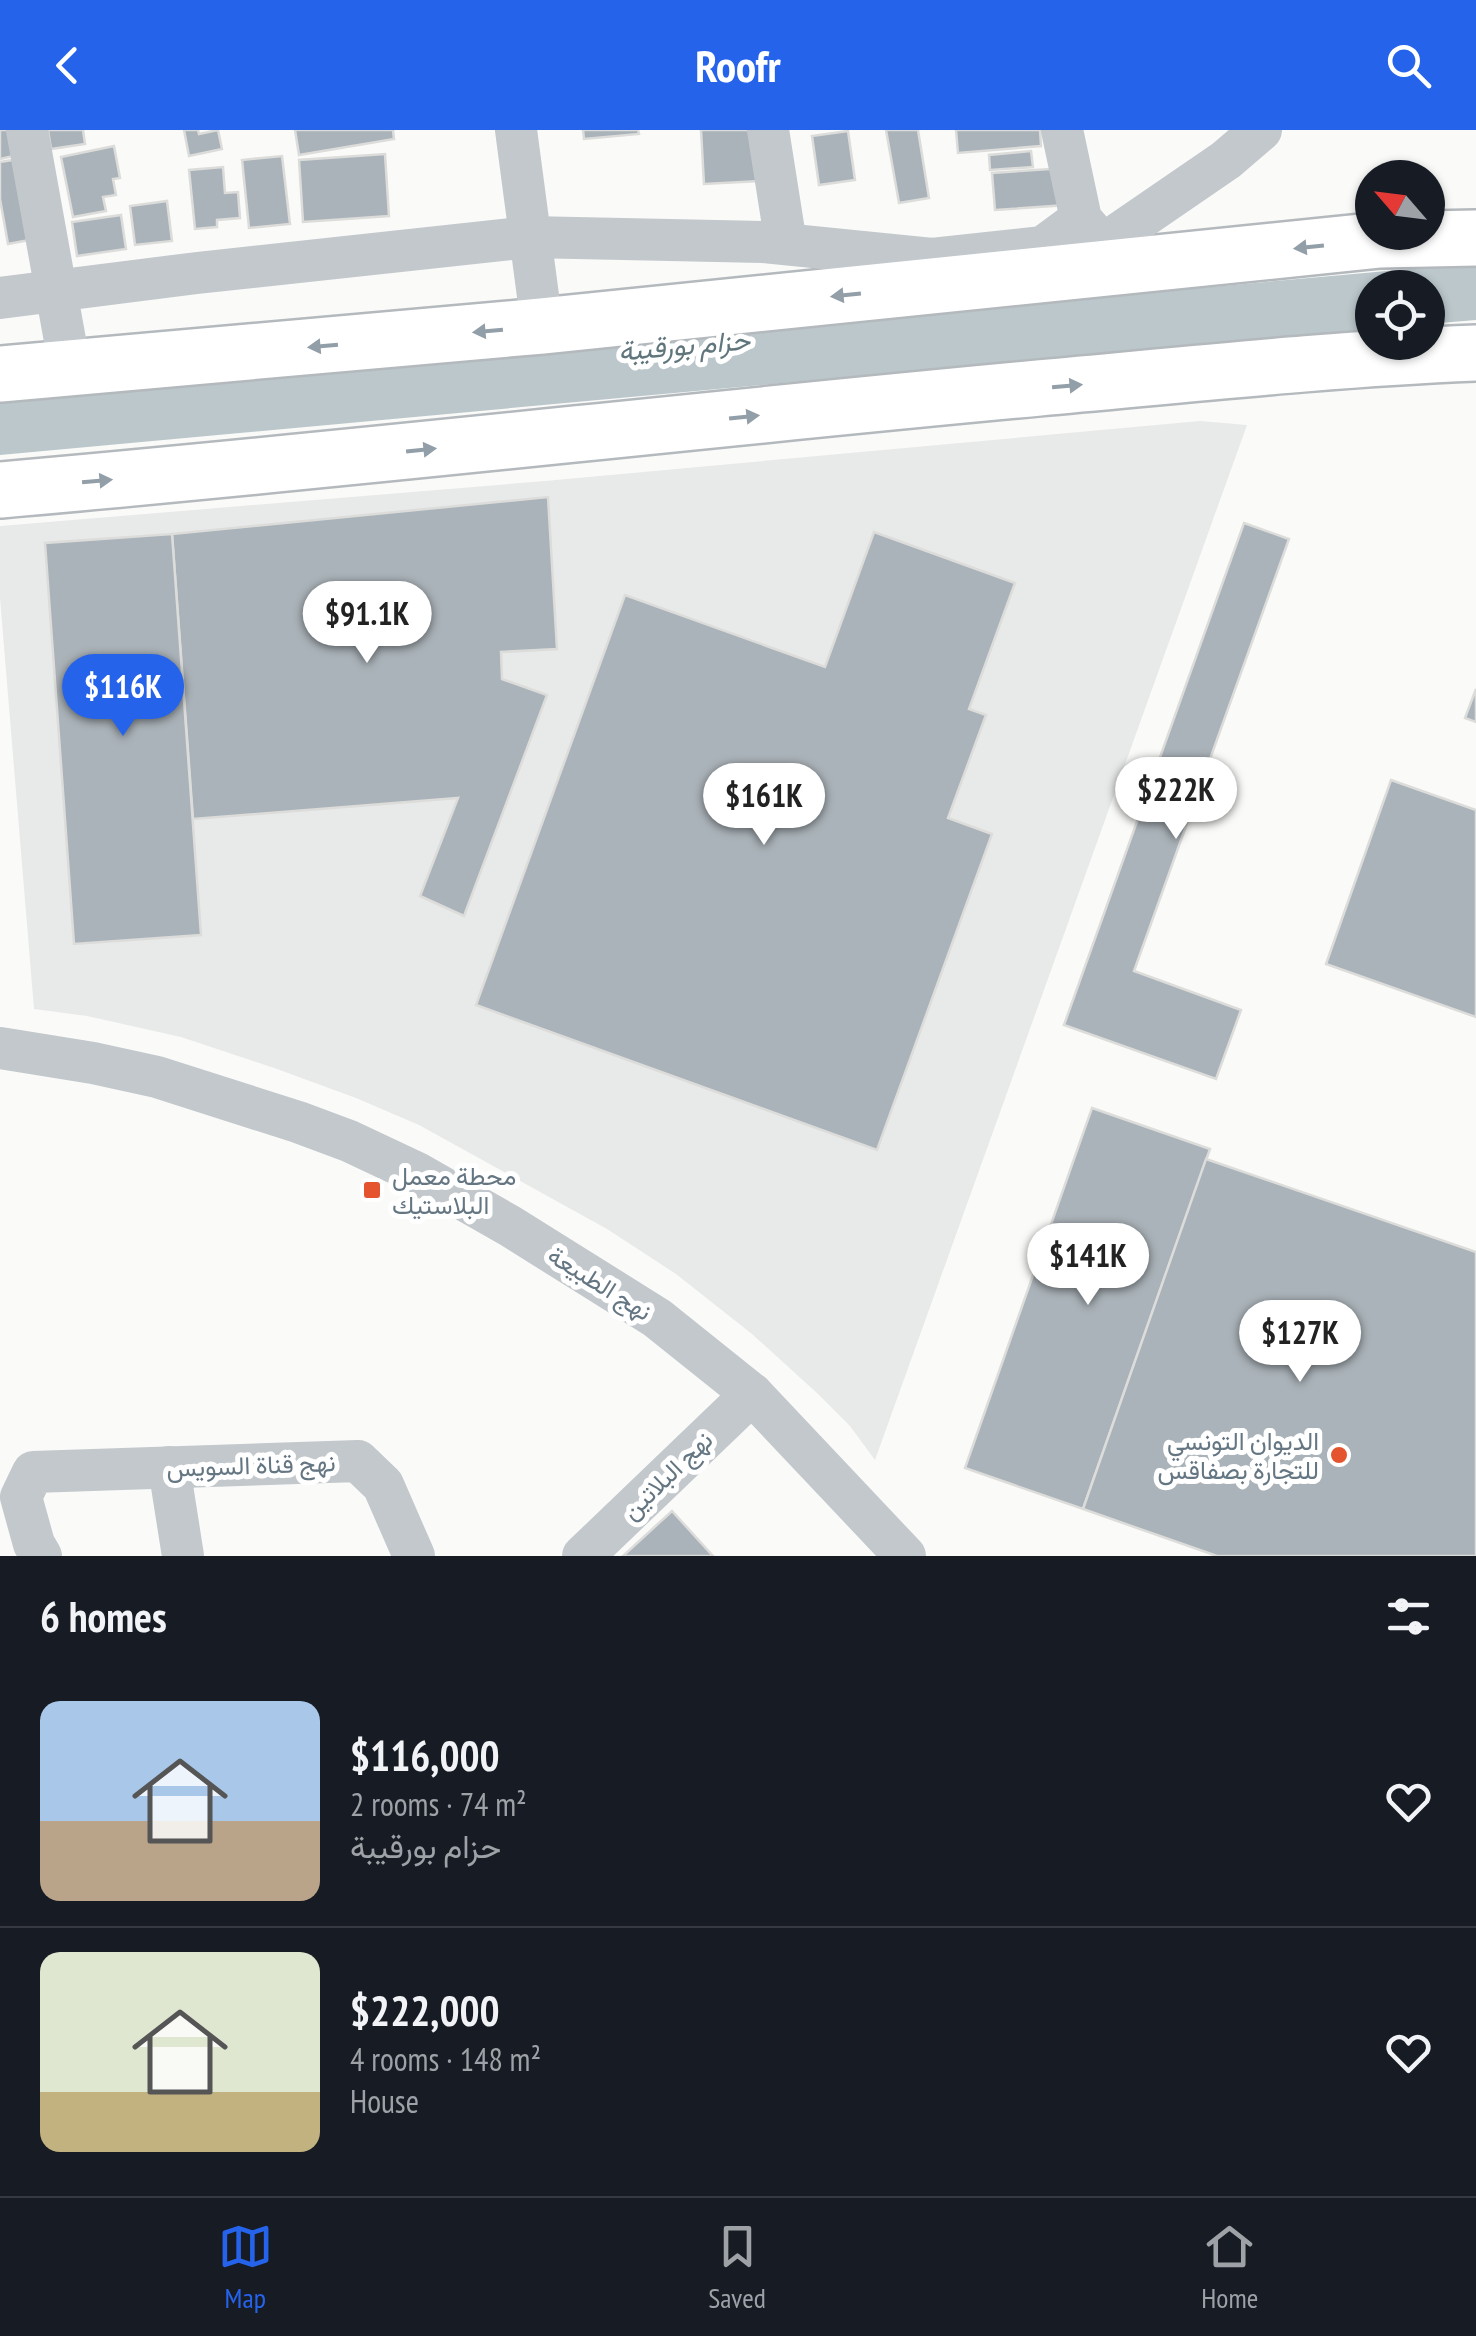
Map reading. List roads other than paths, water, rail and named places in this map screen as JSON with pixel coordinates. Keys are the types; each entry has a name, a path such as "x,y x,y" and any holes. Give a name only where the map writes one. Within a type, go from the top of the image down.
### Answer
{"highway":[{"path":"0,374 542,326 1096,244 1476,238"},
{"path":"0,490 906,400 1377,358 1476,353"}],"street":[{"path":"27,130 70,368"},
{"path":"516,130 542,326"},
{"path":"768,130 786,244"},
{"path":"1062,130 1096,244"},
{"path":"0,298 529,237 763,242 932,259 1096,244 1226,160 1260,130"},
{"name":"نهج الطبيعة","path":"0,1048 93,1062 157,1077 298,1122 417,1173 657,1318 752,1394 905,1556"},
{"name":"نهج البلاتين","path":"583,1556 752,1394"},
{"name":"نهج قناة السويس","path":"41,1556 21,1497 33,1472 358,1461 383,1485 414,1556"},
{"path":"169,1468 183,1556"}],"water":[{"path":"1476,263 1476,320 1445,323 1445,270 1398,270"},
{"name":"حزام بورقيبة","path":"1355,274 1355,331 0,455 0,396"}],"place":[{"name":"محطة معمل البلاستيك","path":"372,1190"},
{"name":"الديوان التونسي للتجارة بصفاقس","path":"1339,1455"}]}
